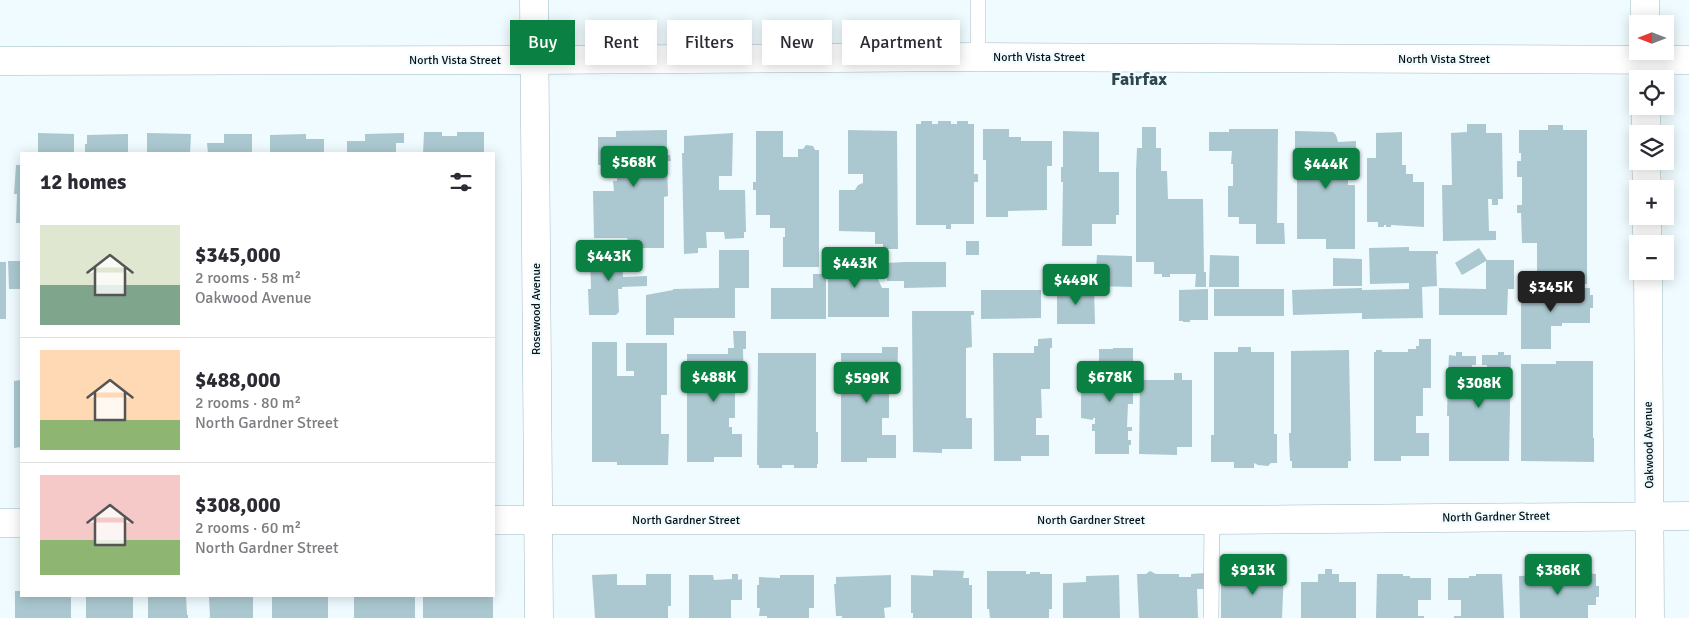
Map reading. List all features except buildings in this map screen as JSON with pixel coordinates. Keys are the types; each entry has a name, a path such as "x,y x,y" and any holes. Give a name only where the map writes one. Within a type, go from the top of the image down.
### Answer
{"street":[{"name":"Rosewood Avenue","path":"534,0 534,20"},
{"path":"1645,0 1645,15"},
{"name":"North Vista Street","path":"575,60 978,57 1645,63 1689,60"},
{"name":"North Vista Street","path":"0,61 510,60"},
{"name":"Rosewood Avenue","path":"534,65 538,618"},
{"name":"Oakwood Avenue","path":"1648,280 1650,618"},
{"name":"North Gardner Street","path":"495,520 1212,520 1689,516"},
{"path":"0,523 20,523"}],"lane":[{"path":"978,0 978,57"},
{"path":"1211,618 1212,520"}],"district":[{"name":"Fairfax","path":"1139,79"}]}
